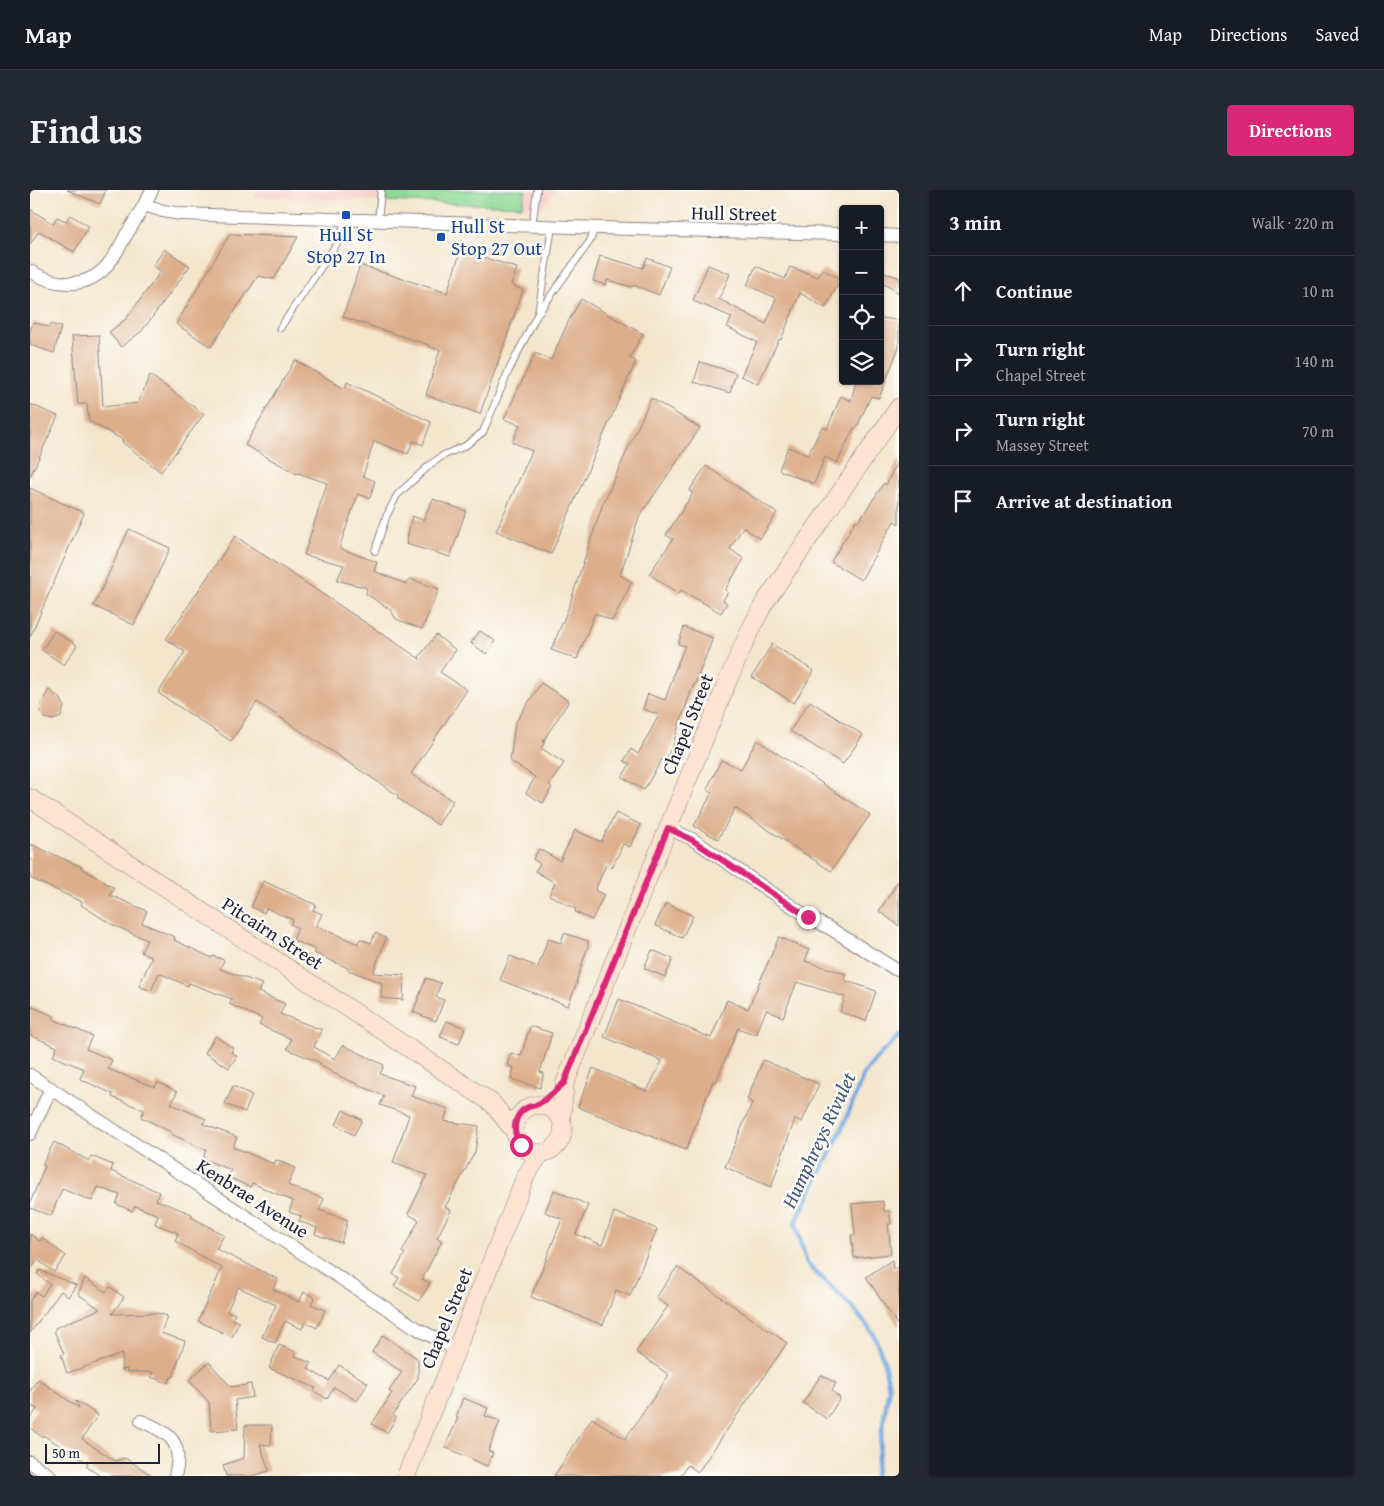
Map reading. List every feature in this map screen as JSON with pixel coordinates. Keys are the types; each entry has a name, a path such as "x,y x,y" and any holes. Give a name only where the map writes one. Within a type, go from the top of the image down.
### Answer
{"street":[{"path":"30,271 53,282 63,284 74,284 96,276 111,260 152,190"},
{"name":"Hull Street","path":"145,204 163,211 182,214 839,234"},
{"path":"884,235 899,236"},
{"name":"Chapel Street","path":"561,1119 564,1083 752,626 778,583 899,407"},
{"name":"Pitcairn Street","path":"30,798 492,1103 518,1139"},
{"path":"668,828 692,840 808,917 895,969"},
{"name":"Kenbrae Avenue","path":"30,1074 410,1324 457,1350"},
{"name":"Chapel Street","path":"532,1106 564,1083"},
{"path":"30,1134 51,1088"},
{"name":"Pitcairn Street","path":"492,1103 532,1106"},
{"path":"518,1139 527,1150 541,1153 549,1151 560,1141 563,1127 561,1119 551,1108 532,1106 522,1111 518,1117 515,1124 518,1139 526,1175"},
{"name":"Chapel Street","path":"406,1476 526,1175 541,1153"},
{"path":"141,1421 166,1433 176,1444 178,1452 176,1476"},
{"path":"30,1462 50,1476"}],"lane":[{"path":"378,221 381,190"},
{"path":"532,226 537,190"},
{"path":"280,328 338,242 346,220"},
{"path":"538,313 552,226"},
{"path":"375,551 386,517 397,495 430,464 444,455 465,446 483,432 508,372 538,313 590,241 595,228"}],"shaded area":[{"path":"257,190 556,190 543,207 254,197"}],"green space":[{"path":"387,190 526,190 522,206 386,201"}],"building":[{"path":"67,190 106,190 100,204"},
{"path":"30,209 53,224 57,217 66,221 70,215 89,226 74,252 39,231 30,244"},
{"path":"230,234 298,237 274,279 258,276 211,347 176,324"},
{"path":"164,249 190,266 142,331 121,347 109,332 126,319 161,271 153,266"},
{"path":"461,250 517,268 511,285 523,290 480,414 426,395 440,350 343,317 360,265 447,293"},
{"path":"600,256 643,268 647,258 670,267 659,295 633,285 632,287 607,280 606,285 593,281"},
{"path":"708,265 730,274 719,299 766,324 776,298 747,285 756,266 785,279 790,267 818,277 823,269 839,279 839,284 825,308 800,293 781,340 779,339 758,384 741,376 757,342 727,327 732,317 693,301"},
{"path":"884,273 899,277 899,293 884,284"},
{"path":"581,299 643,334 629,358 636,361 551,554 496,531 532,451 512,442 520,425 504,419 535,353 551,360 569,320"},
{"path":"884,318 899,320 899,347 879,398 871,396 856,429 854,428 837,463 825,457 814,484 779,470 788,447 808,455 822,427 827,429 841,396 851,401 855,385 884,385"},
{"path":"33,322 49,327 50,324 61,327 54,353 30,345 30,332"},
{"path":"99,335 103,407 138,403 150,375 204,414 161,472 122,442 123,440 89,421 87,404 78,404 72,336"},
{"path":"295,360 345,389 347,382 431,422 423,445 413,441 408,454 374,441 363,476 375,481 370,498 358,494 339,548 377,562 374,571 406,584 410,579 439,589 422,629 396,619 391,610 366,594 367,588 337,580 344,565 304,555 327,483 297,474 245,445"},
{"path":"700,362 736,373 730,393 694,382"},
{"path":"651,398 700,428 639,517 620,575 632,582 612,621 595,613 577,659 551,650 568,609 602,506"},
{"path":"30,404 58,416 30,477"},
{"path":"899,458 899,524 894,521 861,580 831,562 856,520 858,522 884,483 886,485"},
{"path":"706,466 777,513 760,539 743,527 730,549 744,559 725,590 728,592 723,600 727,603 721,613 681,590 679,594 649,574 673,539 666,535 693,493 689,491"},
{"path":"30,488 84,513 30,637"},
{"path":"433,499 466,511 450,557 406,544 412,516 423,520"},
{"path":"129,529 170,548 134,625 94,606"},
{"path":"235,536 420,659 419,657 436,635 456,650 440,672 467,690 411,774 453,801 438,825 397,798 399,796 257,702 231,741 158,693 185,652 166,639"},
{"path":"684,627 713,638 693,686 675,741 665,761 662,759 644,790 622,777 630,764 624,761 631,749 638,754 659,715 643,709 648,694 665,700 685,646 678,644"},
{"path":"54,631 77,645 64,665 42,650"},
{"path":"480,631 495,641 486,654 471,643"},
{"path":"772,644 814,671 794,703 752,677"},
{"path":"541,683 569,701 543,741 545,742 541,748 564,763 549,785 552,787 543,803 526,793 535,777 510,761 515,723"},
{"path":"49,690 61,699 64,706 61,717 53,720 45,718 40,711 41,703"},
{"path":"810,701 863,735 843,764 790,731"},
{"path":"757,740 870,815 831,871 735,808 718,839 694,826 712,793 707,789 721,760 741,769"},
{"path":"616,813 641,825 630,847 623,844 612,868 606,865 595,890 604,895 592,920 575,912 576,909 549,895 555,883 535,871 540,864 533,859 539,849 560,861 575,830 601,842"},
{"path":"30,844 82,867 114,888 110,895 147,911 142,923 175,937 174,940 212,958 213,956 224,960 220,969 262,984 258,992 285,1004 280,1014 322,1030 314,1047 335,1059 343,1045 384,1065 380,1074 415,1086 411,1096 448,1109 444,1121 479,1126 475,1152 445,1207 451,1210 437,1238 442,1241 422,1279 430,1283 419,1301 394,1286 399,1278 393,1274 405,1254 402,1252 419,1220 408,1214 427,1175 393,1163 409,1115 380,1105 384,1096 339,1076 319,1065 321,1063 287,1049 291,1039 259,1025 262,1019 229,1004 232,999 189,983 188,986 159,973 151,991 139,986 152,957 141,952 147,940 113,925 81,905 82,902 30,878"},
{"path":"899,880 899,926 879,911"},
{"path":"263,881 316,905 313,910 322,914 316,926 358,944 360,939 371,943 375,933 386,938 373,973 404,975 403,1000 381,998 382,983 348,970 348,968 314,953 316,950 293,940 298,928 290,924 293,920 266,908 264,913 251,907"},
{"path":"666,903 693,916 682,938 655,925"},
{"path":"564,933 588,941 577,982 568,1006 500,980 510,956 538,967 548,939 561,943"},
{"path":"779,937 809,950 805,961 846,974 844,980 876,991 866,1021 840,1012 845,997 797,982 783,1017 766,1010 756,1035 738,1028 716,1082 713,1081 686,1150 578,1107 593,1068 647,1091 662,1061 604,1037 619,999 711,1038 727,1000 748,1009"},
{"path":"652,950 673,959 665,977 644,968"},
{"path":"426,978 441,983 436,997 444,1000 436,1021 413,1012"},
{"path":"30,1006 54,1016 53,1019 92,1036 86,1049 112,1060 108,1069 155,1087 158,1082 177,1092 171,1104 206,1119 203,1124 237,1137 233,1147 274,1164 276,1160 295,1168 288,1185 324,1199 319,1210 348,1220 341,1243 315,1234 317,1228 299,1221 301,1216 289,1212 293,1201 252,1183 250,1187 228,1177 231,1170 203,1159 206,1150 171,1134 171,1132 141,1117 144,1110 112,1097 113,1094 80,1079 84,1069 53,1056 57,1047 30,1035"},
{"path":"447,1021 465,1028 459,1044 440,1037"},
{"path":"530,1026 552,1033 540,1072 544,1073 540,1088 511,1079 514,1068 507,1065 511,1053 521,1056"},
{"path":"215,1036 233,1048 231,1052 237,1056 229,1068 205,1053"},
{"path":"763,1060 819,1084 802,1122 795,1119 771,1187 725,1167 752,1103 747,1099"},
{"path":"233,1086 252,1095 245,1112 225,1104"},
{"path":"343,1110 362,1120 354,1135 336,1125"},
{"path":"54,1142 89,1161 91,1156 113,1165 111,1171 159,1192 156,1200 192,1214 191,1217 224,1235 216,1249 278,1279 273,1289 299,1302 304,1292 315,1297 311,1304 325,1310 317,1328 305,1322 302,1329 285,1321 275,1343 262,1337 276,1305 238,1287 227,1311 235,1314 232,1319 239,1322 232,1337 198,1321 222,1268 175,1241 178,1233 155,1224 158,1215 135,1206 132,1211 116,1204 120,1195 98,1187 92,1201 62,1189 51,1216 30,1208 30,1203 45,1166 42,1165"},
{"path":"554,1190 588,1205 576,1234 602,1245 614,1212 657,1229 630,1296 616,1290 603,1325 531,1297 562,1219 545,1212"},
{"path":"883,1201 884,1211 889,1211 891,1224 888,1224 891,1254 854,1258 851,1235 855,1235 852,1204"},
{"path":"30,1234 40,1241 42,1238 66,1256 54,1272 38,1260 30,1270"},
{"path":"892,1260 893,1270 899,1266 899,1327 866,1277"},
{"path":"677,1267 787,1343 698,1472 688,1465 680,1476 554,1476 592,1418 625,1439 669,1375 636,1352 668,1306 656,1298"},
{"path":"39,1270 76,1285 68,1297 61,1291 30,1333 30,1300 36,1292 42,1296 50,1284 37,1274"},
{"path":"85,1278 106,1292 110,1287 124,1297 112,1314 157,1313 167,1316 161,1333 185,1341 173,1377 171,1377 168,1383 151,1377 153,1372 127,1372 127,1369 122,1370 122,1354 67,1373 61,1355 64,1354 55,1333 55,1328 100,1309 78,1294"},
{"path":"383,1335 418,1359 418,1378 393,1415 396,1418 387,1433 372,1424 392,1393 389,1391 402,1372 372,1352"},
{"path":"279,1345 296,1352 295,1356 311,1363 308,1369 329,1381 339,1365 368,1383 357,1401 334,1387 327,1399 314,1391 316,1388 269,1368"},
{"path":"209,1362 231,1387 251,1384 253,1397 235,1400 238,1429 211,1431 209,1402 189,1380"},
{"path":"821,1375 836,1383 832,1391 840,1398 827,1419 803,1403"},
{"path":"38,1379 79,1408 76,1401 98,1415 82,1439 115,1461 125,1458 153,1476 100,1476 86,1466 88,1463 43,1435 42,1437 30,1428 30,1419 37,1409 30,1405 30,1391"},
{"path":"463,1398 488,1408 485,1416 500,1421 488,1451 493,1453 487,1466 445,1447 458,1418 456,1417"},
{"path":"245,1425 272,1425 271,1445 260,1444 269,1471 252,1476 226,1476 223,1465 244,1458"}],"waterway":[{"name":"Humphreys Rivulet","path":"875,1476 889,1387 883,1358 873,1333 853,1308 807,1264 795,1223 842,1129 864,1074 899,1036"}],"place":[{"name":"Hull St Stop 27 In","path":"346,215"},
{"name":"Hull St Stop 27 Out","path":"441,237"}],"route":[{"path":"521,1145 515,1132 515,1124 518,1117 522,1111 536,1105 564,1083 668,828 692,840 808,917"}]}
